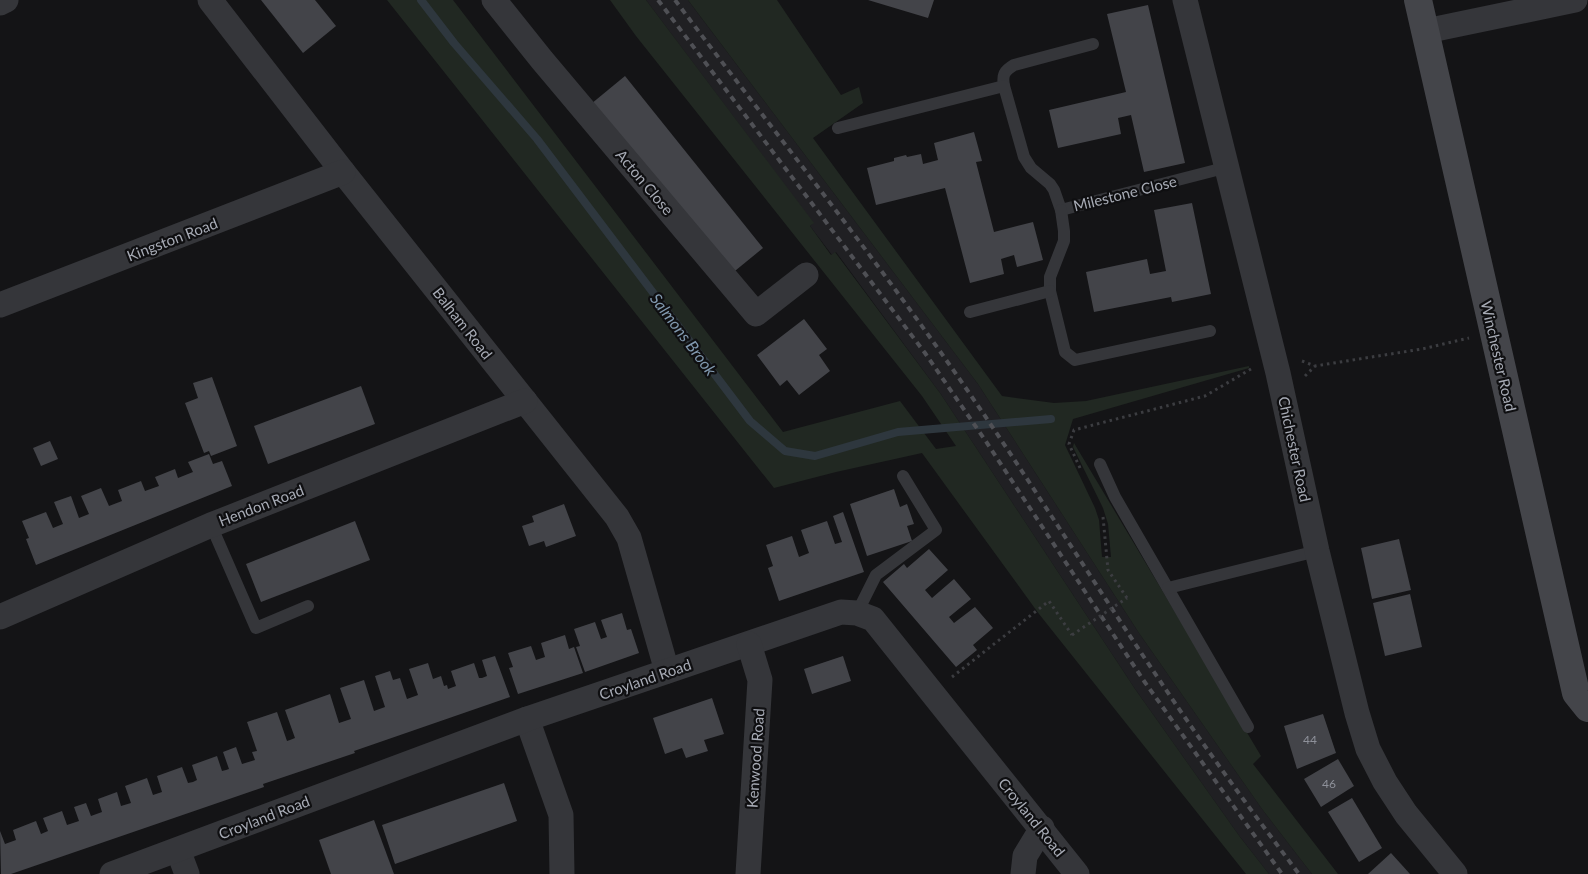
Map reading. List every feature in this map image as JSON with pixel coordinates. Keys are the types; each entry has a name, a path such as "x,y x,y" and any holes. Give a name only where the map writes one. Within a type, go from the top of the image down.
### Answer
{"street":[{"path":"0,3 6,0"},
{"name":"Balham Road","path":"210,0 343,172 617,517 628,538 667,670"},
{"name":"Acton Close","path":"494,0 548,68 756,314 806,275"},
{"name":"Chichester Road","path":"1186,0 1278,372 1317,551 1357,713 1368,749 1406,814 1455,874"},
{"name":"Winchester Road","path":"1418,0 1576,693 1588,708"},
{"path":"1426,31 1575,0"},
{"name":"Kingston Road","path":"0,305 343,172"},
{"name":"Hendon Road","path":"0,617 210,524 525,401"},
{"name":"Croyland Road","path":"112,874 526,719 841,612 858,613 873,619 1077,874"},
{"name":"Kenwood Road","path":"748,874 760,680 749,644"},
{"path":"526,719 561,815 562,874"},
{"path":"1023,874 1024,856 1042,828"},
{"path":"178,850 187,874"}],"lane":[{"path":"838,128 1004,86 1002,77 1006,70 1014,65 1093,44"},
{"name":"Milestone Close","path":"1004,86 1024,157 1031,168 1050,184 1061,210 1228,167"},
{"path":"1061,210 1064,241 1050,277 1050,291 1065,352 1075,360 1210,332"},
{"path":"970,312 1050,291"},
{"path":"1100,464 1115,497 1248,727"},
{"path":"858,613 876,575 936,530 903,476"},
{"path":"210,524 256,628 308,606"},
{"path":"1168,588 1317,551"}],"path":[{"path":"1302,379 1315,366 1422,349 1494,333"},
{"path":"1081,471 1069,444 1074,430 1205,396 1250,369 1278,372"},
{"path":"932,694 1049,601 1072,635 1127,598 1108,570 1102,514"}],"shaded area":[{"path":"387,0 453,0 783,432 900,401 936,449 956,446 922,396 636,36 610,0 646,0 814,223 810,226 831,255 835,252 940,393 1135,689 1240,837 1269,874 1246,874 1039,614 922,453 774,488"},
{"path":"646,0 688,0 978,384 1139,633 1262,809 1312,874 1269,874 1240,837 1135,689 940,393 836,252 832,255 810,226 813,223"},
{"path":"688,0 777,0 841,95 859,87 863,103 813,138 1002,396 1054,403 1086,401 1249,366 1249,368 1073,419 1065,445 1099,520 1102,557 1111,557 1108,524 1103,508 1073,447 1074,443 1261,756 1253,764 1338,874 1312,874 1262,809 1139,633 978,384"}],"building":[{"path":"261,0 315,0 336,26 303,53"},
{"path":"868,0 934,0 928,18"},
{"path":"1148,5 1185,163 1144,172 1131,115 1118,118 1121,134 1058,148 1049,110 1126,92 1107,14"},
{"path":"625,76 763,248 730,275 591,104"},
{"path":"974,132 982,161 976,162 994,232 1033,222 1043,260 1017,267 1014,255 1001,259 1004,274 970,283 945,188 876,205 867,168 894,161 894,158 906,155 907,157 921,154 923,164 938,160 934,143"},
{"path":"1192,203 1211,294 1172,302 1171,297 1094,312 1086,272 1147,259 1150,274 1166,271 1154,210"},
{"path":"804,319 827,349 819,355 830,371 799,395 787,380 780,386 757,355"},
{"path":"212,377 237,446 211,456 209,451 204,453 185,403 198,398 193,383"},
{"path":"361,386 375,424 268,464 254,426"},
{"path":"50,441 58,459 41,466 33,448"},
{"path":"209,454 213,464 222,461 232,486 36,565 26,539 29,538 22,521 46,512 53,528 63,524 54,502 71,496 79,518 89,514 81,496 101,488 109,506 122,501 118,490 141,481 145,491 159,486 155,477 175,469 178,478 193,472 188,462"},
{"path":"894,489 900,507 907,504 914,524 907,526 912,541 867,556 850,504"},
{"path":"564,504 576,536 546,547 544,541 529,546 522,526 534,522 532,516"},
{"path":"843,512 864,572 779,601 768,568 773,566 766,545 792,536 799,557 809,553 801,530 827,521 835,544 842,542 833,516"},
{"path":"355,521 370,560 261,602 246,564"},
{"path":"1399,539 1411,590 1372,599 1361,548"},
{"path":"929,549 948,570 925,590 932,598 954,579 971,599 949,617 954,623 975,607 993,628 973,645 977,650 956,667 883,582 904,564 907,568"},
{"path":"1410,594 1422,647 1385,656 1373,603"},
{"path":"622,613 627,630 631,629 639,653 585,672 576,647 580,646 574,629 595,622 601,639 607,637 601,620"},
{"path":"565,635 569,649 574,647 583,673 518,694 509,668 513,667 508,653 531,646 536,660 545,657 541,643"},
{"path":"495,656 510,697 263,784 264,787 11,874 1,874 0,831 5,844 16,840 13,830 36,821 41,834 48,831 43,818 62,811 67,825 79,821 74,807 86,803 91,816 102,812 98,799 117,792 121,806 131,803 125,786 147,778 153,795 162,792 157,776 182,767 188,783 193,782 197,780 192,765 217,756 222,771 229,769 223,752 236,747 242,764 255,760 252,752 257,751 247,722 277,712 287,741 295,738 285,710 330,694 339,723 351,719 340,688 364,680 374,711 385,707 375,676 390,671 393,680 400,678 407,699 418,695 409,669 428,663 433,679 441,676 444,686 447,685 448,689 456,686 451,671 474,663 479,678 482,678 487,676 482,660"},
{"path":"843,656 851,681 812,694 804,669"},
{"path":"712,698 724,734 704,740 708,751 686,758 682,748 665,754 653,718"},
{"path":"1323,714 1336,753 1297,769 1284,726"},
{"path":"1338,759 1354,786 1321,807 1304,779"},
{"path":"504,783 517,821 395,864 382,825"},
{"path":"1352,798 1382,848 1359,862 1328,812"},
{"path":"374,820 394,874 331,874 319,840"},
{"path":"1391,853 1410,874 1368,874"}],"waterway":[{"name":"Salmons Brook","path":"421,0 454,43 537,139 750,421 785,451 815,456 898,432 1051,419"}],"railway":[{"path":"658,0 925,353 985,440 1144,681 1282,874"},
{"path":"675,0 857,239 963,384 1171,698 1299,874"}]}
